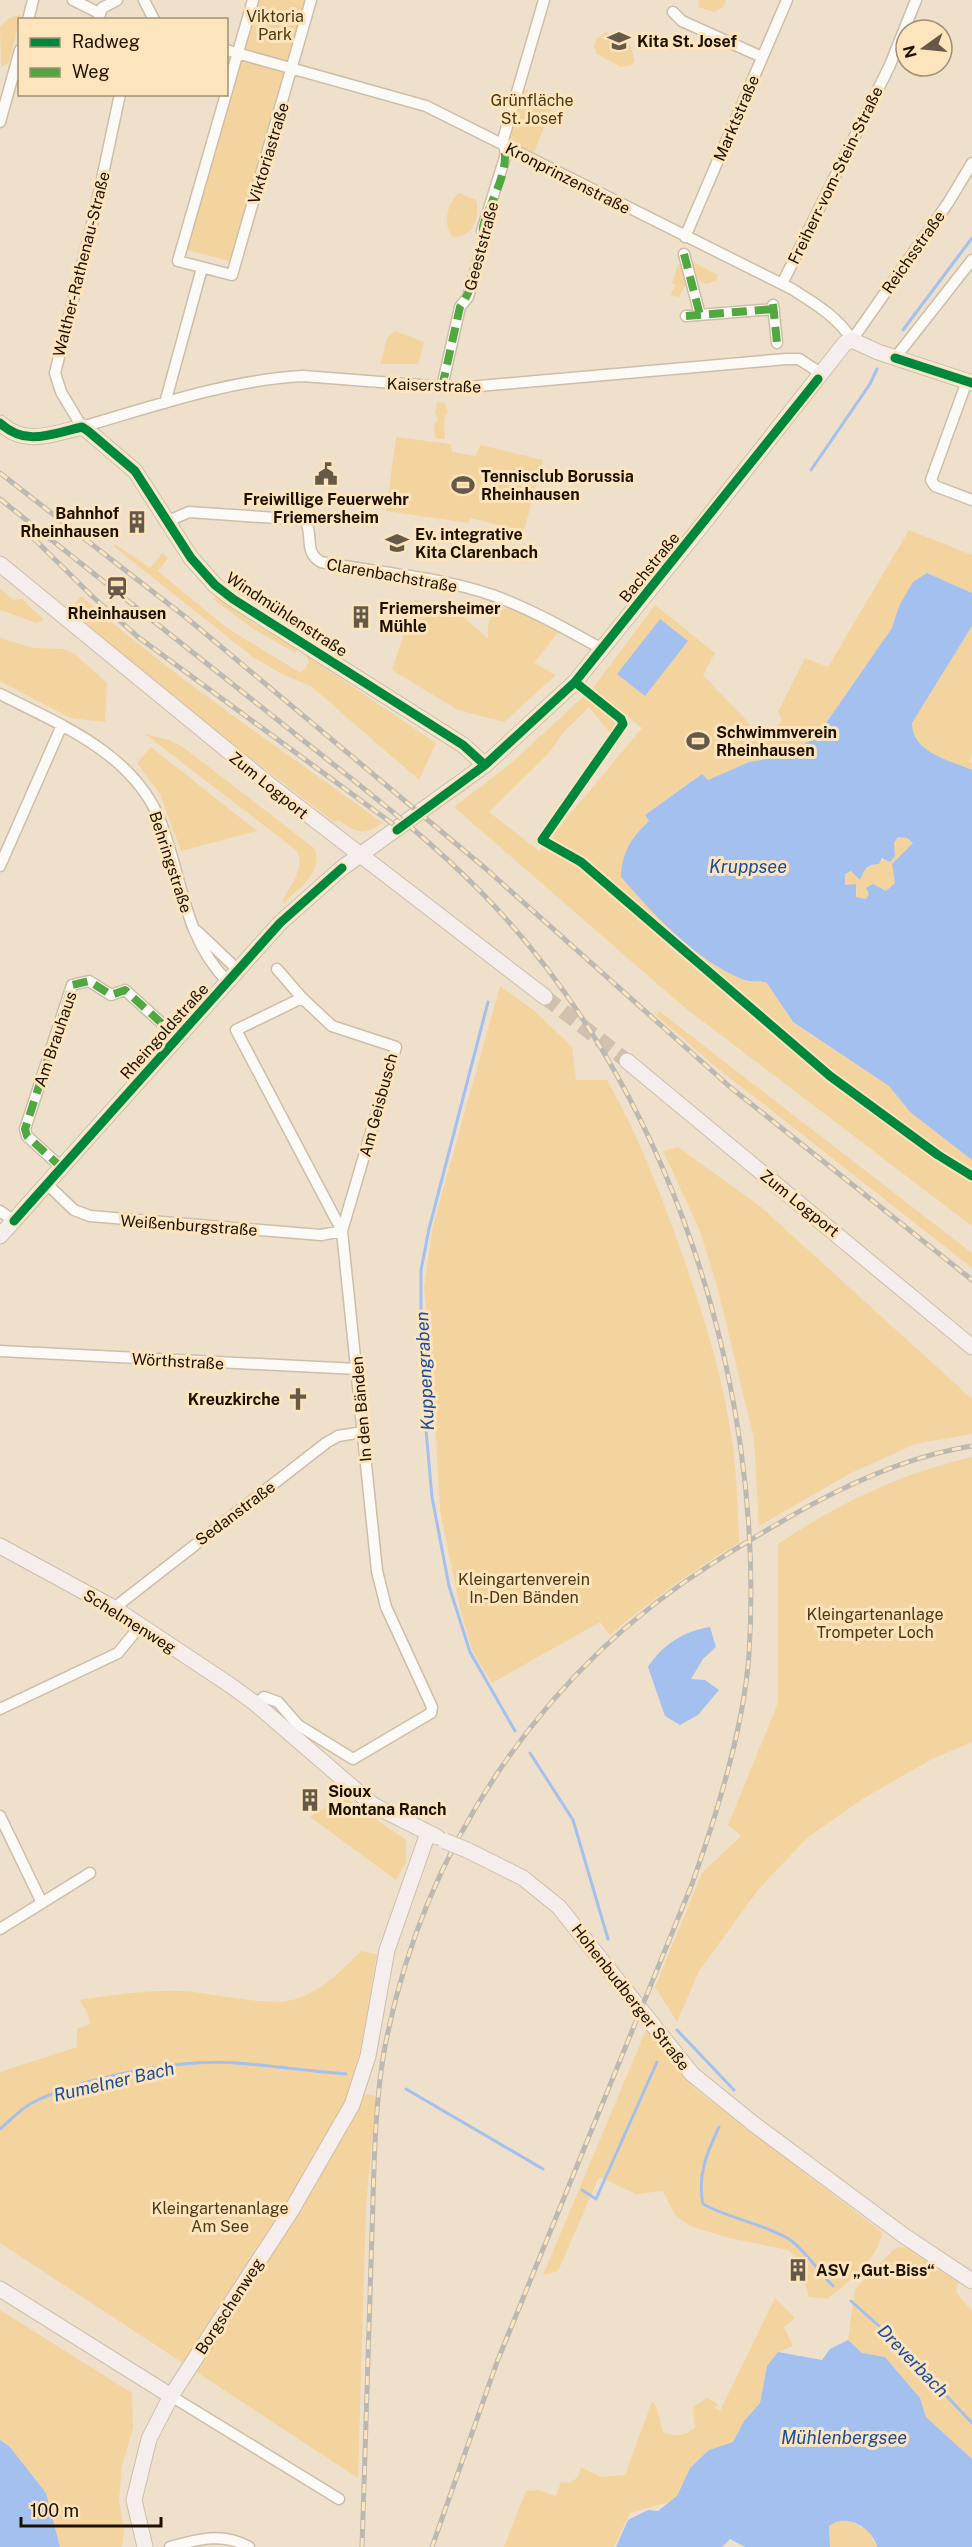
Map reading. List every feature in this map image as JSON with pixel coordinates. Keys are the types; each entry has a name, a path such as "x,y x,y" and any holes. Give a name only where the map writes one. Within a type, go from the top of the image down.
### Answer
{"street":[{"path":"28,18 33,0"},
{"path":"74,0 98,16 117,0"},
{"path":"144,0 153,18"},
{"name":"Viktoriastraße","path":"228,88 253,0"},
{"name":"Viktoriastraße","path":"226,96 178,261 232,275 293,70 311,0"},
{"name":"Geeststraße","path":"442,387 460,307 468,297 484,241 482,231 506,154 503,140 510,113 544,0"},
{"name":"Marktstraße","path":"685,237 787,0"},
{"name":"Freiherr-vom-Stein-Straße","path":"782,284 890,65 916,0"},
{"path":"674,12 682,21 762,57"},
{"name":"Kronprinzenstraße","path":"228,51 426,106 782,284 817,305 844,327 852,340"},
{"path":"0,122 18,57"},
{"name":"Walther-Rathenau-Straße","path":"82,427 57,383 57,363 94,216 120,96"},
{"name":"Reichsstraße","path":"852,340 948,203 972,163"},
{"path":"684,254 700,315"},
{"path":"895,358 972,260"},
{"path":"165,403 202,268"},
{"path":"686,316 773,307 777,343"},
{"path":"852,340 895,358 969,382 931,480 935,486 972,500"},
{"name":"Bachstraße","path":"484,765 575,682 822,374 839,348 852,340"},
{"name":"Kaiserstraße","path":"82,427 165,403 281,377 303,376 442,387 485,387 786,359 799,359 822,374"},
{"path":"0,423 9,430 31,439 82,427"},
{"name":"Windmühlenstraße","path":"82,427 135,471 191,558 215,585 233,599 463,745 484,765"},
{"name":"Clarenbachstraße","path":"168,521 189,512 305,520 309,527 309,550 313,558 321,562 453,585 490,595 541,615 602,649"},
{"name":"Zum Logport","path":"0,564 271,786 545,997"},
{"name":"Behringstraße","path":"0,694 62,725 104,751 127,771 153,805 167,839 194,929 214,968 233,976"},
{"path":"0,866 62,725"},
{"name":"Rheingoldstraße","path":"0,1236 280,923 360,854 425,810 484,765"},
{"name":"Am Geisbusch","path":"277,969 302,998 332,1026 396,1047 342,1231"},
{"name":"Am Brauhaus","path":"62,1168 27,1136 25,1129 72,985 89,981 111,995 125,990 178,1038"},
{"name":"In den Bänden","path":"256,1704 264,1697 278,1702 298,1725 353,1759 431,1713 432,1707 386,1607 377,1571 342,1231 236,1030 302,998"},
{"name":"Zum Logport","path":"627,1061 972,1347"},
{"name":"Weißenburgstraße","path":"47,1184 74,1210 90,1216 321,1235 342,1231"},
{"path":"0,1211 14,1221"},
{"name":"Wörthstraße","path":"0,1351 357,1369"},
{"name":"Sedanstraße","path":"114,1608 326,1443 338,1436 363,1432"},
{"name":"Schelmenweg","path":"0,1546 114,1608 256,1704 373,1805 428,1833"},
{"path":"0,1709 118,1653 140,1626"},
{"path":"0,1816 42,1903"},
{"name":"Hohenbudberger Straße","path":"428,1833 523,1878 559,1907 692,2074 755,2126 894,2228 972,2281"},
{"name":"Borgschenweg","path":"145,2547 134,2500 149,2439 171,2396 291,2211 352,2105 368,2056 387,1950 428,1833"},
{"path":"0,1929 90,1873"},
{"path":"0,2289 339,2499"},
{"path":"170,2547 216,2536 231,2539 249,2547"}],"green space":[{"name":"Viktoria Park","path":"257,0 309,0 233,262 187,250"},
{"path":"699,0 726,0 723,7 714,12 698,7"},
{"path":"21,14 18,18 9,63 1,67 0,27 8,19"},
{"path":"606,32 630,44 635,61 632,65 621,67 597,54 594,47 596,39"},
{"name":"Grünfläche St. Josef","path":"520,88 555,98 534,153 507,141"},
{"path":"459,193 476,200 477,213 471,230 453,237 448,227 447,214 451,202"},
{"path":"691,261 718,275 716,281 706,284 697,279"},
{"path":"678,264 683,266 683,277 687,282 679,297 670,295 676,285 672,283"},
{"path":"395,331 424,342 418,364 380,364 387,338"},
{"path":"437,402 444,403 448,411 444,419 445,439 435,438 434,427 438,419 435,413"},
{"name":"Tennisclub Borussia Rheinhausen","path":"396,437 451,444 452,452 475,456 481,445 543,460 524,531 470,518 469,523 386,511"},
{"path":"909,530 972,555 972,593 927,573 899,606 892,628 817,736 785,756 749,762 708,780 702,774 645,815 649,821 633,837 621,877 661,921 692,948 725,971 742,979 766,982 793,1023 889,1086 910,1112 972,1160 972,1226 684,1007 454,807 509,765 584,696 613,720 617,726 612,735 589,707 563,733 548,754 489,812 539,851 642,728 593,688 655,605 715,653 703,675 763,738 782,721 778,712 805,658 828,667"},
{"path":"115,544 150,568 162,553 168,558 158,571 227,628 301,673 309,663 306,655 436,743 419,780 312,687 280,673 253,657 113,546"},
{"path":"0,589 13,600 22,599 44,620 37,623 0,610"},
{"path":"81,596 191,685 383,823 370,830 360,831 338,820 334,822 180,704 69,611"},
{"path":"216,596 255,624 298,649 295,653 252,628 213,599"},
{"path":"415,600 456,610 488,639 488,625 493,612 509,608 560,630 534,663 556,675 504,722 458,710 392,670"},
{"path":"972,626 972,754 969,762 972,763 972,770 943,759 925,748 918,742 912,723"},
{"path":"0,638 34,648 64,649 75,654 107,683 105,722 70,718 0,681"},
{"path":"145,734 169,740 183,747 314,848 316,864 313,871 303,885 284,903 282,901 299,869 299,856 296,850"},
{"path":"151,747 257,831 181,851 160,794 137,763"},
{"path":"898,837 907,838 913,843 895,869 895,883 886,891 869,894 866,899 856,897 855,884 845,886 845,874 867,868 885,858 895,856 894,842"},
{"name":"Kleingartenverein In-Den Bänden","path":"500,986 536,1012 572,1047 576,1080 607,1080 647,1162 689,1272 718,1371 733,1447 739,1543 673,1586 610,1635 600,1622 492,1683 473,1652 461,1613 440,1510 432,1369 424,1288 433,1226"},
{"path":"659,1011 972,1253 972,1268 711,1063 656,1015"},
{"path":"678,1147 761,1207 972,1399 972,1434 915,1444 849,1474 759,1526 754,1439 717,1286 700,1231 663,1151"},
{"name":"Kleingartenanlage Trompeter Loch","path":"972,1457 972,1742 932,1759 864,1798 808,1837 758,1890 699,1971 677,2022 655,1987 702,1873 741,1836 728,1825 778,1703 778,1544 847,1503 895,1481"},
{"path":"343,1796 406,1840 406,1862 396,1880 310,1817"},
{"name":"Kleingartenanlage Am See","path":"361,1951 377,1954 361,2048 348,2091 376,2096 366,2208 358,2478 0,2243 0,2072 77,2047 77,2029 90,2024 88,2014 80,2000 130,1993 181,1991 258,2001 287,2001 308,1994 325,1984"},
{"path":"646,2030 686,2073 693,2087 882,2232 875,2252 861,2270 827,2299 809,2297 804,2278 808,2266 788,2250 729,2238 690,2226 675,2215 663,2191 636,2194 599,2177 558,2271 543,2275"},
{"path":"900,2247 907,2248 958,2282 956,2292 972,2311 972,2459 926,2417 920,2398 885,2357 862,2353 848,2340 855,2289 893,2250"},
{"path":"775,2298 795,2318 784,2327 793,2346 778,2352 767,2366 760,2403 744,2421 733,2442 709,2450 690,2468 677,2496 670,2502 630,2513 614,2547 504,2547 526,2491 539,2490 556,2496 561,2482 570,2483 578,2477 581,2467 601,2477 625,2475 652,2401 657,2408 663,2432 672,2435 687,2433 695,2427 693,2407 707,2398 718,2404 715,2408 720,2411"},
{"path":"0,2310 132,2393 133,2428 122,2466 119,2499 124,2531 122,2547 60,2547 46,2493 10,2447 0,2440"},
{"path":"847,2519 869,2532 877,2547 830,2547 829,2526 837,2520"}],"water":[{"name":"Kruppsee","path":"927,573 972,593 972,626 912,723 918,742 925,748 943,759 972,770 972,1160 910,1112 889,1086 793,1022 766,982 742,979 725,971 692,948 661,921 621,877 623,860 629,846 637,833 649,821 645,815 702,774 708,780 749,762 785,756 817,736 892,628 899,606 913,582","holes":["898,837 907,838 913,843 892,864 895,883 886,891 873,884 866,888 869,894 866,899 856,897 856,884 845,885 845,874 851,871 860,880 867,868 879,864 882,858 890,862 895,856 894,843"]},
{"path":"660,619 688,641 645,696 617,674"},
{"path":"710,1627 716,1647 703,1659 691,1679 705,1680 719,1690 698,1715 680,1725 665,1716 648,1667 674,1640"},
{"name":"Mühlenbergsee","path":"848,2340 862,2353 885,2357 920,2398 926,2417 972,2459 972,2547 877,2547 865,2528 851,2521 843,2521 829,2526 830,2547 745,2547 730,2539 722,2547 616,2547 628,2520 648,2510 658,2511 677,2496 690,2468 709,2450 733,2442 744,2421 760,2403 767,2366 778,2352 822,2360 830,2349"},
{"path":"0,2440 10,2447 46,2493 60,2547 0,2547"}],"waterway":[{"name":"Kuppengraben","path":"903,330 972,238"},
{"name":"Kuppengraben","path":"811,470 870,384 877,369"},
{"name":"Kuppengraben","path":"488,1002 429,1229 421,1270 421,1314 426,1430 432,1497 449,1586 470,1652 515,1731"},
{"name":"Kuppengraben","path":"530,1753 573,1820 608,1939"},
{"name":"Dreverbach","path":"677,2030 734,2090"},
{"name":"Rumelner Bach","path":"582,2190 596,2199 657,2062"},
{"name":"Rumelner Bach","path":"0,2129 28,2106 53,2094 104,2078 160,2067 237,2063 346,2074"},
{"name":"Rumelner Bach","path":"406,2089 543,2169"},
{"name":"Dreverbach","path":"719,2127 702,2174 703,2204 789,2239 801,2249 833,2286"},
{"name":"Dreverbach","path":"851,2301 888,2334 972,2423"}],"tunnel":[{"path":"545,997 627,1061"}],"railway":[{"path":"0,473 188,619 485,868 730,1087 972,1280"},
{"path":"0,499 407,824 480,891 547,968 605,1054 653,1147 692,1244 721,1346 741,1449 750,1552 749,1654 742,1711 728,1771 692,1884 497,2362 432,2547"},
{"path":"21,526 93,597 138,637 397,827"},
{"path":"362,2547 374,2165 376,2120 384,2052 402,1978 427,1906 459,1838 498,1773 543,1713 594,1657 651,1607 743,1544 837,1491 903,1464 937,1453 972,1446"}],"marked path":[{"path":"442,387 460,307 479,266 484,241 483,227 502,177 504,146"},
{"path":"684,254 700,315"},
{"path":"773,304 777,343"},
{"path":"686,316 774,309"},
{"path":"62,1168 27,1136 25,1129 72,985 89,981 111,995 125,990 178,1038"}],"cycle path":[{"path":"895,358 972,383"},
{"path":"397,830 485,765 575,682 818,379"},
{"path":"0,423 19,435 29,437 39,437 82,427 88,431 135,471 191,558 215,585 233,599 463,745 485,765"},
{"path":"575,682 621,719 623,724 542,840 581,862 830,1076 938,1155 972,1176"},
{"path":"14,1221 280,923 342,868"}],"place":[{"name":"Kita St. Josef","path":"619,41"},
{"name":"Freiwillige Feuerwehr Friemersheim","path":"326,474"},
{"name":"Tennisclub Borussia Rheinhausen","path":"463,485"},
{"name":"Bahnhof Rheinhausen","path":"137,522"},
{"name":"Ev. integrative Kita Clarenbach","path":"397,543"},
{"name":"Rheinhausen","path":"117,588"},
{"name":"Friemersheimer Mühle","path":"361,617"},
{"name":"Schwimmverein Rheinhausen","path":"698,741"},
{"name":"Kreuzkirche","path":"298,1399"},
{"name":"Sioux Montana Ranch","path":"310,1800"},
{"name":"ASV „Gut-Biss“","path":"798,2270"}]}
